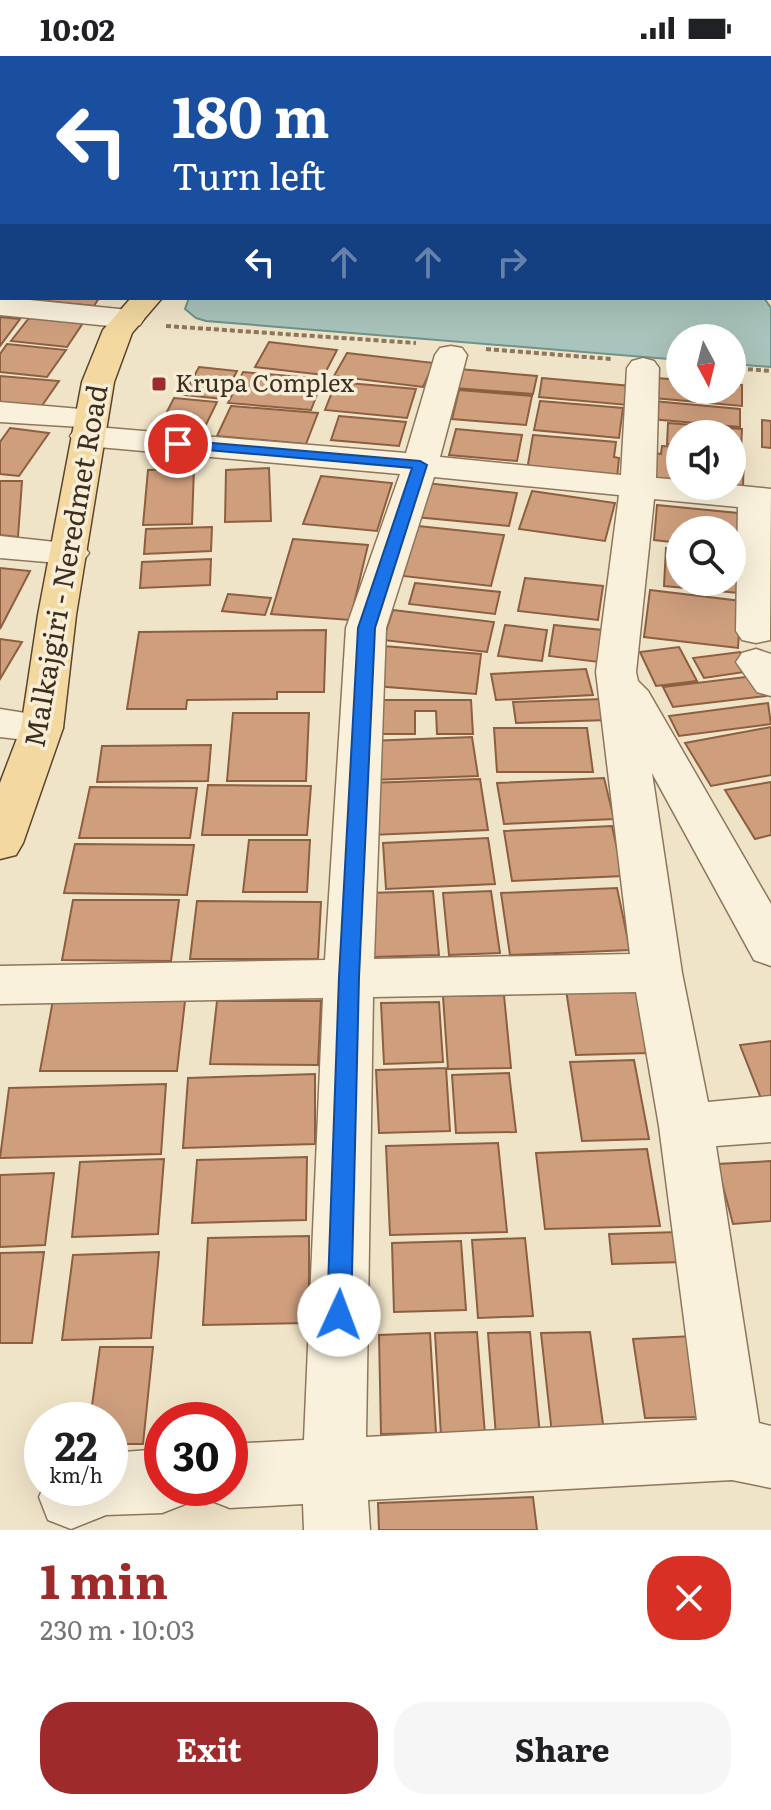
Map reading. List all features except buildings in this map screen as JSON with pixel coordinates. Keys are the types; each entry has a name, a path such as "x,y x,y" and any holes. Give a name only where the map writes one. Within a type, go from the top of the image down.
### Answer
{"main road":[{"name":"Malkajgiri - Neredmet Road","path":"0,843 42,728 57,615 98,382 129,321"}],"street":[{"path":"0,306 129,321"},
{"path":"337,1530 334,1468 349,977 366,628 420,465 449,349"},
{"path":"248,1475 334,1468 752,1453 657,973 616,672 638,487 630,364"},
{"path":"0,412 89,427 420,465 764,499 761,659"},
{"path":"0,547 70,553"},
{"path":"616,672 771,947"},
{"path":"0,723 42,728"},
{"path":"0,985 657,973"},
{"path":"686,1126 771,1119"}],"path":[{"path":"129,321 145,346 157,329 165,325 630,364"},
{"path":"746,369 771,371"}],"water":[{"path":"188,300 765,300 771,308 771,367 746,365 746,324 666,324 666,359 196,318 185,309"}],"place":[{"name":"Krupa Complex","path":"159,384"}],"route":[{"path":"178,444 420,465 366,628 349,977 339,1315"}]}
